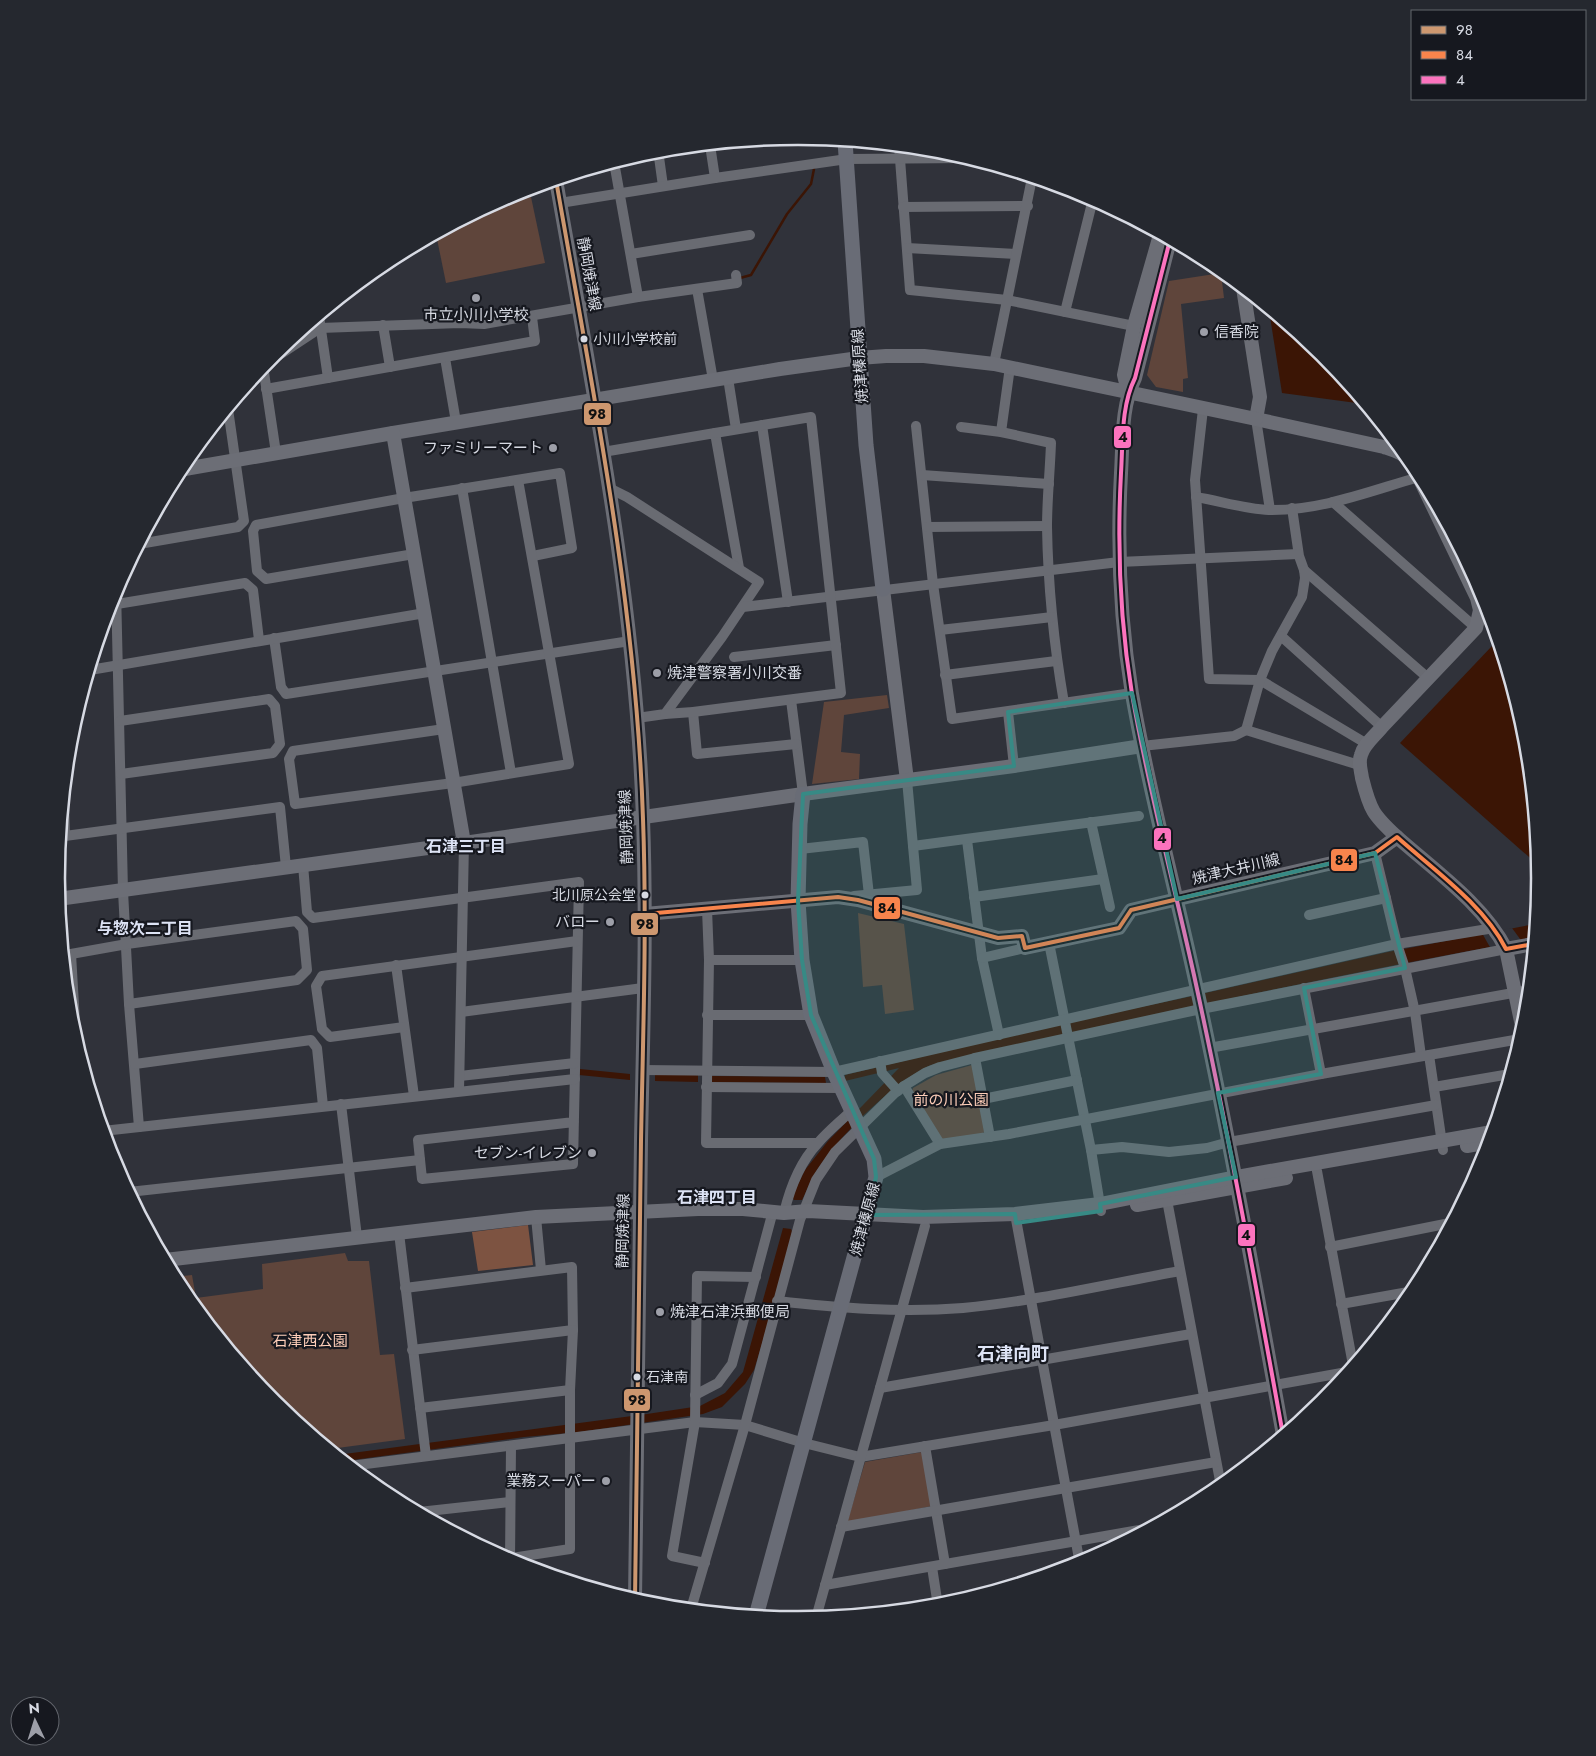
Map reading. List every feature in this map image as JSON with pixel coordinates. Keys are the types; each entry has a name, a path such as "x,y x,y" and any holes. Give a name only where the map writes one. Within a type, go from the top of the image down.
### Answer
{"main road":[{"name":"焼津榛原線","path":"845,147 866,445 883,589"},
{"name":"焼津榛原線","path":"758,1609 866,1219 876,1176 874,1159 837,1079 811,1015 802,960 798,901 803,794"}],"street":[{"path":"711,150 715,178"},
{"path":"899,152 910,290 1007,300 1134,326"},
{"path":"659,158 663,186"},
{"path":"560,203 846,159 935,158"},
{"path":"615,168 638,297"},
{"path":"994,364 1031,183"},
{"name":"静岡焼津線","path":"557,186 609,488 630,641 643,817 645,914 636,1423 635,1592"},
{"path":"903,207 1028,206"},
{"path":"1065,312 1091,207"},
{"path":"631,254 750,235"},
{"path":"1128,392 1124,375 1134,326 1159,240"},
{"path":"1168,246 1134,378 1128,392 1124,426 1119,562 1126,648 1142,746 1229,1142 1283,1427"},
{"path":"907,248 1016,254"},
{"path":"300,341 320,328 484,324 638,297 738,283 737,278"},
{"path":"697,289 713,380"},
{"path":"1244,296 1260,397 1256,420 1270,510"},
{"path":"266,389 535,341 532,317"},
{"path":"320,323 328,378"},
{"path":"383,325 390,367"},
{"path":"191,468 713,380 859,358 924,356 1010,367 1392,450"},
{"path":"445,358 456,422"},
{"path":"1001,432 1010,367"},
{"path":"265,376 276,453"},
{"path":"728,378 736,429"},
{"path":"1203,409 1195,480 1209,679 1260,680 1367,744"},
{"path":"147,543 238,527 244,521 229,416"},
{"path":"603,452 811,417 841,693 637,718"},
{"path":"762,425 788,602"},
{"path":"916,426 933,584 952,719 1132,693"},
{"path":"961,427 1001,432 1051,443 1047,526 1048,570 1056,661 1064,703"},
{"path":"716,432 739,568"},
{"path":"393,433 464,844 459,1091"},
{"path":"414,554 266,580 257,571 253,531 256,525 462,488 560,473 572,548 532,556"},
{"path":"922,475 1049,484"},
{"path":"1196,497 1270,510 1333,502 1412,479"},
{"path":"444,729 293,751 289,759 295,804 453,783 569,764 518,480"},
{"path":"462,488 511,773"},
{"path":"609,488 627,497 759,582 666,714"},
{"path":"1333,502 1476,628"},
{"path":"1246,730 1260,680 1272,650 1302,597 1305,578 1298,554 1292,508"},
{"path":"927,527 1047,526"},
{"path":"743,607 1119,562 1298,554"},
{"path":"1304,570 1428,678"},
{"path":"118,604 245,583 253,590 259,640"},
{"path":"645,914 917,890 907,780 883,589"},
{"path":"117,608 123,890 129,1004 139,1127"},
{"path":"1209,1048 1522,991 1506,948 1495,929 1474,905 1378,819 1368,804 1359,765 1361,754 1367,744 1476,628 1480,610"},
{"path":"96,669 425,613"},
{"path":"940,630 1052,617"},
{"path":"1281,636 1382,727"},
{"path":"274,638 281,687 286,694 630,641"},
{"path":"734,657 836,645"},
{"path":"946,675 1056,661"},
{"path":"120,721 269,699 275,706 280,744 274,753 121,774"},
{"path":"791,700 803,794"},
{"path":"693,712 697,754 796,744"},
{"path":"1008,712 1014,766"},
{"path":"66,898 304,864 464,844 1142,746 1234,736 1246,730 1359,765"},
{"path":"67,836 280,807 286,867"},
{"path":"913,846 1139,816"},
{"path":"1091,822 1110,907"},
{"name":"焼津大井川線","path":"1025,948 1119,928 1131,910 1375,853 1397,837"},
{"path":"966,840 982,958 999,1035"},
{"path":"800,849 863,842 869,895"},
{"path":"1375,853 1434,1087 1442,1146"},
{"path":"304,864 307,912 314,918 462,896 579,882 577,941 577,997 573,1164 422,1179 418,1140 574,1122"},
{"path":"974,897 1103,879"},
{"path":"838,897 858,900 979,934 998,938 1022,936 1025,948 982,958"},
{"path":"1309,915 1386,898"},
{"path":"707,909 709,960 706,1143 817,1143"},
{"path":"71,974 71,954 127,944 296,921 303,929 307,970 297,980 129,1004"},
{"path":"706,1086 837,1079 882,1069 999,1035 1398,944 1495,929"},
{"path":"404,1027 330,1037 322,1030 316,986 322,976 577,941"},
{"path":"1049,943 1091,1150 1100,1208"},
{"path":"695,1400 718,1382 732,1364 756,1277 779,1212 799,1170 817,1143 926,1073 940,1067 975,1058 1201,1009 1527,945"},
{"path":"709,960 802,960"},
{"path":"396,965 414,1096"},
{"path":"461,1012 644,988"},
{"path":"1304,988 1321,1074"},
{"path":"707,1014 811,1015"},
{"path":"135,1064 311,1040 317,1048 323,1106"},
{"path":"876,1176 940,1144 990,1137 1218,1093 1512,1040"},
{"path":"975,1058 990,1137"},
{"path":"460,1076 575,1063"},
{"path":"882,1069 900,1089 940,1144"},
{"path":"642,1070 706,1071 837,1079"},
{"path":"1434,1087 1504,1075"},
{"path":"110,1131 575,1079"},
{"path":"983,1099 1076,1080"},
{"path":"341,1104 357,1237"},
{"path":"1091,1150 1122,1147 1169,1152 1207,1148 1229,1142 1436,1106"},
{"path":"693,1603 745,1425 777,1301 802,1215 816,1180 856,1119"},
{"path":"173,1259 536,1217 640,1212 707,1209 779,1212 925,1226 1015,1219 1166,1200 1237,1182 1317,1171 1442,1146 1484,1134"},
{"path":"1100,1208 1442,1146 1481,1143"},
{"path":"136,1191 420,1160"},
{"path":"1317,1171 1351,1358"},
{"path":"1166,1200 1219,1477"},
{"path":"536,1217 542,1270"},
{"path":"866,1219 942,1217 1015,1219"},
{"path":"1015,1219 1078,1555"},
{"path":"818,1610 925,1226"},
{"path":"1330,1247 1443,1226"},
{"path":"399,1233 426,1454"},
{"path":"405,1288 572,1267 570,1549 522,1557"},
{"path":"777,1301 841,1308 902,1310 962,1308 1030,1299 1180,1271"},
{"path":"705,1563 672,1556 695,1420 697,1276 756,1277"},
{"path":"1341,1304 1402,1292"},
{"path":"412,1350 572,1330"},
{"path":"880,1388 1191,1334"},
{"path":"359,1465 426,1454 511,1446 636,1423 695,1420 745,1425 804,1443 860,1457 1054,1425 1337,1374"},
{"path":"420,1408 570,1390"},
{"path":"509,1551 511,1446"},
{"path":"925,1446 945,1564"},
{"path":"841,1527 1216,1462"},
{"path":"428,1511 510,1502"},
{"path":"825,1585 1128,1532"},
{"path":"932,1567 937,1598"}],"highlighted area":[{"path":"1132,693 1177,899 1375,853 1405,968 1304,988 1321,1074 1218,1093 1236,1177 1100,1204 1101,1211 1082,1215 1016,1223 1015,1214 867,1215 876,1177 874,1159 811,1015 802,960 798,901 803,794 1014,766 1008,712"}],"green space":[{"path":"531,197 545,263 446,283 437,240 524,198"},
{"path":"1213,274 1222,281 1224,298 1181,304 1188,378 1183,379 1183,392 1156,387 1147,375 1169,281"},
{"path":"887,695 889,708 844,715 841,752 860,754 859,779 812,784 824,702"},
{"path":"858,913 904,924 914,1010 885,1014 882,985 863,987"},
{"name":"前の川公園","path":"972,1065 985,1131 982,1134 941,1140 912,1091 913,1088 936,1075"},
{"name":"石津西公園","path":"345,1253 348,1261 369,1261 380,1355 394,1354 405,1439 338,1448 280,1396 216,1324 198,1298 263,1289 262,1264"},
{"name":"石津西公園","path":"192,1275 195,1294 183,1276"},
{"path":"922,1452 932,1506 847,1523 865,1462"}],"shaded area":[{"path":"1270,318 1316,360 1356,403 1282,393"},
{"path":"1493,647 1517,735 1525,782 1530,858 1400,743"},
{"path":"1529,925 1528,940 1232,998 931,1065 900,1084 852,1127 825,1158 802,1200 794,1200 792,1197 805,1170 828,1141 899,1068 845,1081 845,1075 1045,1027 1388,952"},
{"path":"580,1069 630,1074 630,1080 579,1075"},
{"path":"655,1075 698,1075 698,1082 655,1081"},
{"path":"712,1076 825,1077 826,1083 712,1082"},
{"path":"528,1225 533,1265 478,1271 472,1232"},
{"path":"783,1228 791,1229 792,1232 777,1294 754,1370 745,1384 722,1407 703,1414 579,1432 524,1437 352,1460 345,1454 700,1406 725,1393 743,1372"}],"pier":[{"path":"1512,928 1523,943 1491,949 1482,933"}],"waterway":[{"path":"740,278 751,275 787,214 811,184 814,169"}],"transit line":[{"name":"98","path":"557,186 611,498 632,658 639,738 643,819 645,940 635,1592"},
{"name":"4","path":"1169,246 1125,412 1119,528 1122,612 1128,667 1139,731 1209,1045 1282,1428"},
{"name":"84","path":"645,914 838,897 858,900 998,938 1022,936 1025,948 1119,928 1131,910 1375,853 1397,837 1472,903 1497,933 1506,949 1527,945"}],"place":[{"name":"市立小川小学校","path":"476,298"},
{"name":"信香院","path":"1204,332"},
{"name":"小川小学校前","path":"584,339"},
{"name":"ファミリーマート","path":"553,448"},
{"name":"焼津警察署小川交番","path":"657,673"},
{"name":"北川原公会堂","path":"645,895"},
{"name":"バロー","path":"610,922"},
{"name":"セブン-イレブン","path":"592,1153"},
{"name":"焼津石津浜郵便局","path":"660,1312"},
{"name":"石津南","path":"637,1377"},
{"name":"業務スーパー","path":"606,1481"}],"district":[{"name":"石津三丁目","path":"466,846"},
{"name":"与惣次二丁目","path":"145,928"},
{"name":"石津四丁目","path":"717,1197"},
{"name":"石津向町","path":"1013,1354"}]}
